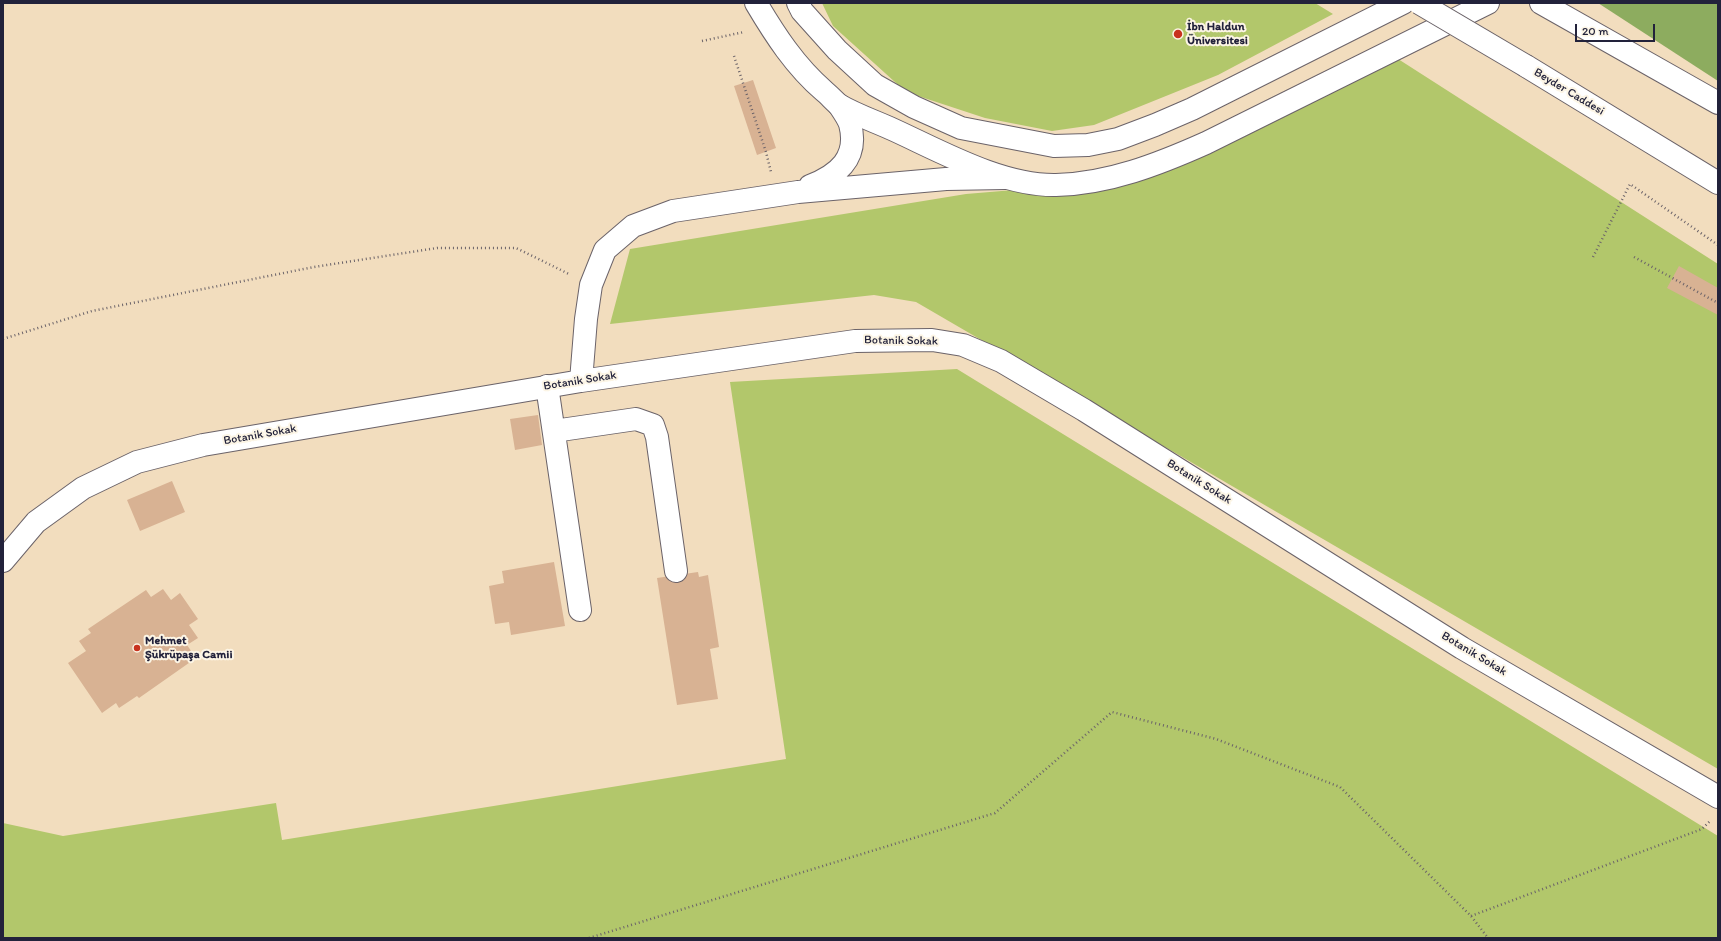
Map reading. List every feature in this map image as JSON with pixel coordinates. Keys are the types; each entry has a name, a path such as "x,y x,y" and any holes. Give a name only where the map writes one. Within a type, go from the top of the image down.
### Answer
{"main road":[{"path":"756,3 776,38 811,80 839,105 987,172 1030,183 1055,185 1080,183 1122,174 1165,161 1213,140 1488,3"},
{"path":"798,3 802,11 837,50 874,85 914,107 961,128 1054,146 1088,145 1118,139 1155,126 1403,3"},
{"name":"Beyder Caddesi","path":"1419,3 1526,66 1718,183"},
{"path":"1541,3 1718,103"},
{"path":"798,192 829,178 839,170 849,155 852,140 849,123 839,105"},
{"path":"581,380 586,319 591,285 605,250 633,226 673,211 798,192 946,179 1012,178"},
{"name":"Botanik Sokak","path":"3,561 36,522 83,488 137,462 203,445 581,380 855,341 932,340 963,345 1001,360 1097,418 1462,648 1718,797"},
{"path":"547,386 580,610"},
{"path":"554,431 636,419 653,425 657,437 676,571"}],"path":[{"path":"702,41 769,26"},
{"path":"734,56 766,152"},
{"path":"1593,257 1630,184 1718,245"},
{"path":"3,339 92,310 314,267 437,248 516,248 591,285"},
{"path":"1634,257 1718,303"},
{"path":"589,938 995,813 1112,712 1216,739 1340,787 1471,916 1488,938"},
{"path":"1471,916 1702,829 1713,818"}],"green space":[{"path":"822,3 1315,3 1333,14 1218,75 1094,125 1052,131 985,118 906,92 833,26"},
{"path":"1598,3 1718,3 1718,81"},
{"path":"1395,57 1718,264 1718,769 916,302 874,295 610,324 630,249 966,194 1097,183"},
{"path":"957,369 1718,836 1718,938 3,938 3,823 63,836 276,803 282,840 786,759 730,382"}],"building":[{"path":"753,80 776,148 757,155 734,86"},
{"path":"1679,266 1718,288 1718,315 1667,288"},
{"path":"538,415 542,445 515,450 510,419"},
{"path":"172,481 185,512 140,531 127,500"},
{"path":"554,562 565,626 511,635 509,622 495,624 489,586 504,583 502,571"},
{"path":"698,572 699,577 708,575 719,647 710,649 718,699 677,705 657,578"},
{"name":"Mehmet Şükrüpaşa Camii","path":"163,589 171,600 180,593 198,619 189,625 198,638 187,645 196,658 139,698 137,696 119,708 116,703 102,713 68,663 86,651 79,641 91,633 88,629 146,590 151,597"}],"place":[{"name":"İbn Haldun Üniversitesi","path":"1178,34"},
{"name":"Mehmet Şükrüpaşa Camii","path":"137,648"}]}
